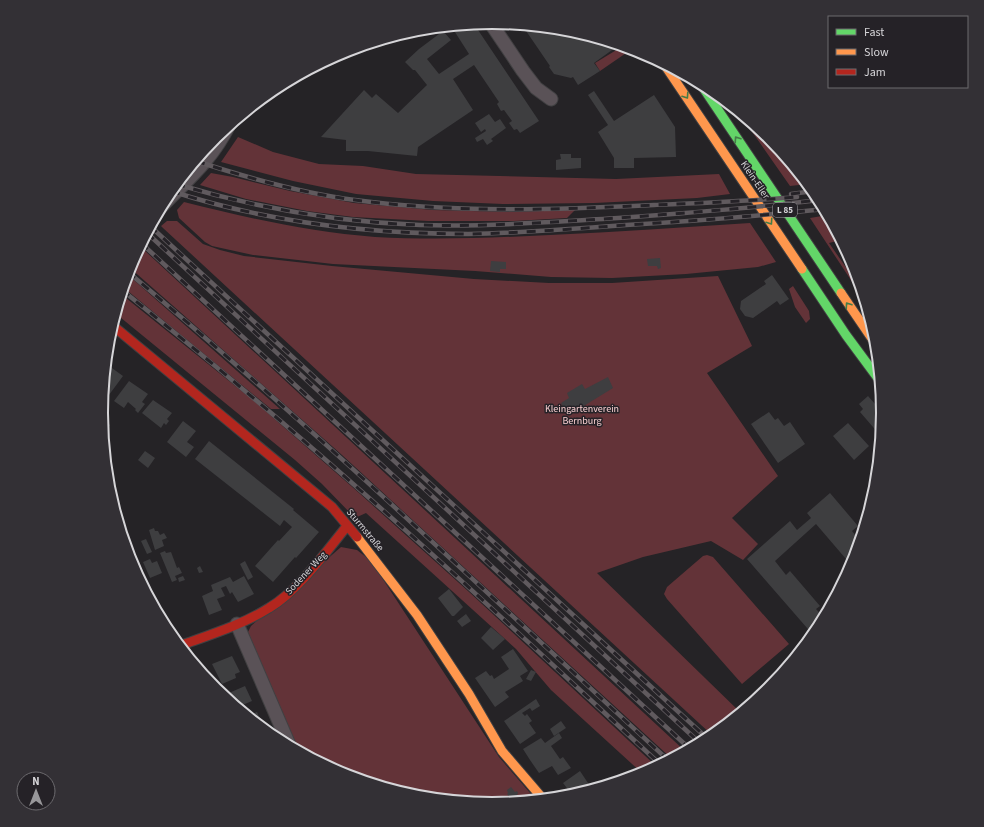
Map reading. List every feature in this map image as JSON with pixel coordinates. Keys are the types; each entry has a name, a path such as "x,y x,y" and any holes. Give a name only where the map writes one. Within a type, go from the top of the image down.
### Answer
{"street":[{"path":"495,29 536,88 551,100"},
{"name":"Klein-Eller","path":"670,74 854,348"},
{"name":"Klein-Eller","path":"709,96 866,328"},
{"path":"180,188 214,152 219,143"},
{"name":"Sturmstraße","path":"117,329 332,507 363,544 416,615 469,694 502,751 540,795"},
{"path":"854,348 869,341"},
{"name":"L 85","path":"854,348 874,374"},
{"name":"Sodener Weg","path":"184,644 237,624 270,608 308,574 347,526"},
{"path":"237,624 286,738"}],"green space":[{"path":"617,49 626,53 600,71 595,63"},
{"path":"748,126 781,160 801,185 790,186"},
{"path":"238,137 273,152 319,164 363,166 416,174 616,179 719,174 730,194 697,198 594,203 503,204 433,201 356,194 293,181 221,162"},
{"path":"211,173 290,191 354,203 433,210 515,212 575,210 567,218 514,221 428,221 353,217 307,211 246,199 200,185"},
{"path":"184,202 231,214 303,228 351,235 397,238 506,237 750,223 776,262 758,267 686,274 612,278 551,277 475,271 333,264 253,255 212,246 205,242 179,218 177,210"},
{"path":"822,216 836,241 829,243 849,272 854,285 810,218"},
{"name":"Kleingartenverein Bernburg","path":"167,221 177,221 203,244 244,256 474,279 549,283 612,283 718,276 752,346 707,373 778,476 732,518 758,544 743,560 711,541 643,557 597,573 738,710 708,732 161,226"},
{"path":"144,250 681,748 668,755 342,455 135,272"},
{"path":"132,279 280,409 271,409 128,291"},
{"path":"793,286 809,311 810,319 806,323 795,307 789,289"},
{"path":"126,298 254,401 358,492 468,591 652,763 638,769 551,690 516,649 366,513 355,518 322,484 295,460 120,317"},
{"path":"341,547 357,550 371,561 499,757 532,796 492,798 467,797 417,791 368,778 345,769 293,742 247,634 251,626"},
{"path":"707,555 713,557 789,644 742,684 664,594 667,587 703,556"}],"building":[{"path":"478,30 539,121 520,133 517,129 514,130 509,123 512,121 504,110 501,111 497,104 499,102 474,65 453,79 473,110 418,147 417,156 368,151 346,151 346,140 321,137 364,90 372,98 376,94 398,113 427,85 415,70 413,70 405,62 442,32 444,32 451,40 427,59 439,74 469,54 454,31"},
{"path":"526,31 567,36 614,48 594,63 600,71 578,85 573,77 571,78 554,74 549,67 550,66"},
{"path":"594,91 614,121 654,95 675,127 676,157 634,158 634,168 614,168 614,158 598,132 608,125 588,95"},
{"path":"489,114 495,122 500,119 506,128 491,139 493,141 487,145 483,139 477,142 475,138 486,131 485,129 481,132 475,123"},
{"path":"560,154 571,154 571,158 581,158 581,168 556,170 556,160 561,159"},
{"path":"660,258 661,268 658,269 657,266 648,266 647,259"},
{"path":"491,261 506,262 506,269 500,269 500,272 490,271"},
{"path":"772,275 789,299 780,305 777,301 753,318 745,316 740,309 741,301 766,284 764,281"},
{"path":"111,367 123,376 108,396"},
{"path":"608,377 613,388 574,412 571,407 564,410 561,403 569,398 567,393 582,384 585,389"},
{"path":"129,381 148,394 142,402 145,404 138,413 135,410 136,409 128,402 124,408 114,401"},
{"path":"868,396 876,405 876,431 860,412 863,409 859,404"},
{"path":"153,400 172,413 167,419 169,421 166,425 164,423 161,428 142,413"},
{"path":"769,412 775,420 778,418 784,426 790,422 805,444 778,463 751,424"},
{"path":"183,421 196,431 187,442 194,447 186,457 167,442"},
{"path":"848,423 869,446 854,460 833,436"},
{"path":"209,441 294,509 293,510 319,532 273,582 255,566 278,540 279,541 292,527 284,520 280,526 195,459"},
{"path":"145,451 155,458 148,468 138,460"},
{"path":"830,493 858,526 852,531 856,536 847,560 816,524 775,561 786,575 790,571 820,606 816,609 820,614 809,631 747,559 790,521 797,530 811,518 807,513"},
{"path":"154,528 160,535 164,533 167,538 162,540 164,546 155,550 149,530"},
{"path":"146,539 152,552 147,554 141,541"},
{"path":"165,551 166,553 171,552 177,568 179,567 182,573 175,576 177,580 172,582 160,553"},
{"path":"150,559 152,563 157,561 162,573 150,578 143,562"},
{"path":"245,561 253,577 248,580 240,564"},
{"path":"200,566 203,572 199,573 197,568"},
{"path":"183,576 185,580 179,582 178,578"},
{"path":"244,576 254,594 238,602 232,592 230,594 226,586 221,588 225,596 217,599 222,610 209,615 202,596 213,591 211,585 230,577 233,582"},
{"path":"449,589 463,607 454,616 452,616 438,598"},
{"path":"466,614 471,621 462,627 457,621"},
{"path":"491,627 505,639 493,650 481,638"},
{"path":"513,649 528,671 520,676 523,681 505,692 509,697 495,707 475,678 486,671 490,676 492,675 494,679 509,669 501,657"},
{"path":"232,656 240,672 235,674 236,678 222,684 212,664"},
{"path":"531,670 536,672 531,681 526,679"},
{"path":"245,686 252,701 241,706 228,693"},
{"path":"536,699 540,706 532,711 530,708 522,713 525,716 527,714 532,721 529,723 536,733 520,744 504,721"},
{"path":"257,712 260,721 258,719 252,714"},
{"path":"561,721 566,728 554,736 550,729"},
{"path":"559,733 562,738 551,746 560,759 563,757 571,768 558,775 552,766 539,773 523,749 541,738 545,743"},
{"path":"580,771 590,786 569,791 563,783"},
{"path":"511,787 515,792 517,791 518,797 509,797 507,794 507,790"}],"railway":[{"path":"201,163 255,179 335,197 429,207 467,209 579,208 725,202 797,197"},
{"path":"182,186 266,207 358,221 420,225 495,225 618,218 744,208 812,201"},
{"path":"791,194 806,192"},
{"path":"177,193 243,211 318,224 393,232 468,234 547,231 818,210"},
{"path":"154,230 703,735"},
{"path":"151,236 696,739"},
{"path":"145,247 686,745"},
{"path":"133,276 334,452 664,757"},
{"path":"127,294 242,388 360,490 474,592 656,761"}],"traffic: fast":[{"path":"709,96 841,293"},
{"path":"802,269 846,335 874,373"}],"traffic: slow":[{"path":"670,74 802,269"},
{"path":"841,293 868,332"},
{"path":"357,537 417,615 469,694 502,751 540,795"}],"traffic: jam":[{"path":"117,329 332,507 357,537"},
{"path":"184,644 248,620 280,601 321,559 347,526"}]}
